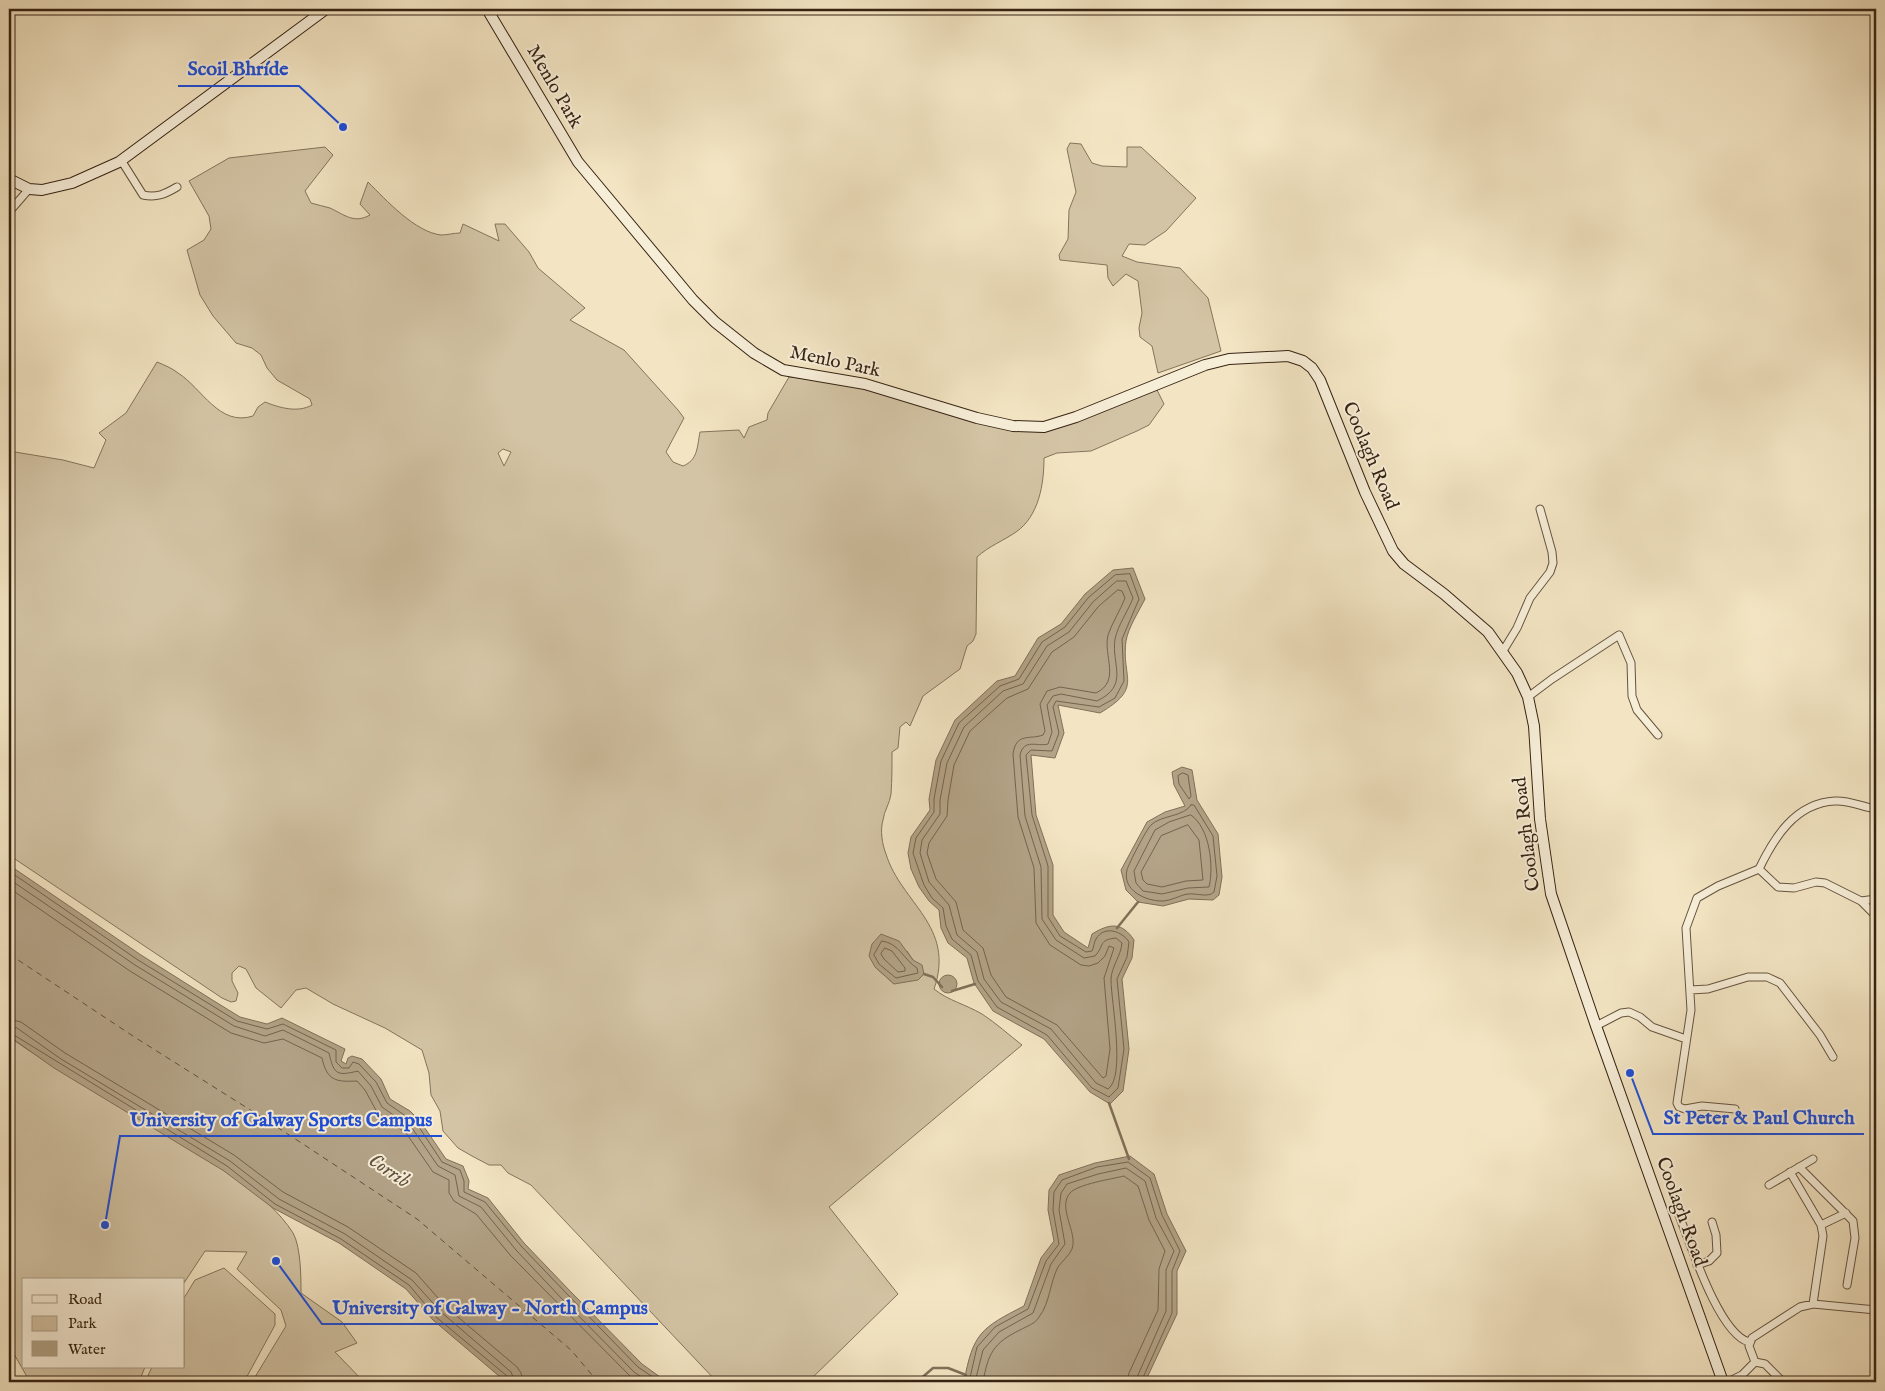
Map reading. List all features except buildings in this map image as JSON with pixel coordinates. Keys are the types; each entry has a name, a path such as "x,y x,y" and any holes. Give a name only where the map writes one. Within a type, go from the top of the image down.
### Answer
{"street":[{"path":"9,179 29,189 42,190 72,183 121,160 326,9"},
{"name":"Menlo Park","path":"487,9 578,162 693,300 715,322 754,353 783,370 865,384 986,420 1013,426 1044,427 1076,417 1187,372 1229,359 1288,356 1303,361"},
{"path":"121,160 143,195 154,198 177,187"},
{"path":"9,212 29,189"},
{"name":"Coolagh Road","path":"1303,361 1312,368 1320,380 1365,492 1393,551 1404,564 1465,611 1488,632 1503,651 1528,698 1534,726 1540,819 1551,894 1596,1026 1724,1382"},
{"path":"1503,651 1517,628 1530,598 1550,572 1553,563 1540,509"},
{"path":"1528,698 1552,679 1618,635 1631,663 1632,696 1637,710 1658,735"},
{"path":"1736,1109 1702,1106 1685,1109 1679,1107 1677,1103 1691,1010 1686,928 1697,898 1718,886 1759,869 1779,831 1806,810 1835,801 1851,802 1876,810"},
{"path":"1759,869 1778,887 1788,889 1816,882 1825,883 1861,901 1876,916"},
{"path":"1861,901 1876,899"},
{"path":"1690,990 1708,989 1748,977 1767,977 1780,982 1820,1035 1833,1056"},
{"path":"1596,1026 1621,1013 1629,1012 1640,1017 1652,1027 1686,1039"},
{"path":"1769,1185 1813,1159"},
{"path":"1799,1167 1853,1221 1856,1238 1846,1285"},
{"path":"1790,1172 1820,1224 1822,1248 1812,1304"},
{"path":"1677,1210 1697,1265 1725,1320 1740,1339 1749,1342"},
{"path":"1820,1224 1846,1213"},
{"path":"1697,1265 1709,1261 1717,1253 1716,1235 1712,1222"},
{"path":"1749,1342 1781,1317 1800,1306 1812,1304 1876,1310"},
{"path":"1749,1342 1755,1362"},
{"path":"1728,1382 1742,1374 1755,1362"},
{"path":"1755,1362 1765,1364 1783,1382"}],"green space":[{"path":"1070,143 1081,144 1092,163 1102,166 1127,167 1127,147 1141,147 1196,198 1166,231 1145,245 1129,244 1122,256 1137,262 1180,268 1208,298 1221,351 1158,373 1152,346 1140,337 1139,328 1142,313 1138,281 1126,274 1113,286 1108,278 1107,265 1060,260 1059,255 1068,239 1069,210 1076,192 1067,149"},
{"path":"325,147 333,155 305,191 311,203 330,208 350,218 364,218 370,215 360,204 368,182 411,222 431,233 441,235 460,233 463,224 499,241 495,224 505,224 529,252 538,268 585,308 570,320 624,350 684,418 666,452 673,462 683,466 694,457 700,432 739,430 744,438 749,427 767,420 768,413 789,377 865,384 977,418 1044,427 1154,384 1164,404 1149,425 1137,431 1091,451 1057,453 1044,458 1039,499 1030,517 1016,532 977,557 976,634 973,641 967,646 960,669 923,696 910,726 906,722 900,727 898,748 892,752 891,794 884,817 882,837 893,871 924,916 938,948 939,967 934,989 945,997 982,1014 1022,1045 829,1207 898,1294 808,1382 717,1382 531,1185 508,1173 501,1165 489,1165 458,1148 443,1131 440,1111 431,1095 429,1073 422,1050 385,1028 333,1004 306,988 296,990 281,1008 256,988 246,969 239,966 232,973 232,981 238,993 236,1001 231,1002 222,998 9,855 9,451 63,460 94,468 106,440 99,433 126,413 157,362 176,371 212,404 230,416 241,418 253,416 258,407 265,402 283,408 295,409 312,405 310,399 277,380 267,368 261,355 252,348 236,343 213,316 200,295 187,250 204,240 211,229 209,216 189,181 229,158","holes":["503,449 511,452 504,466 498,453","907,951 913,960 894,984 875,967"]},
{"path":"9,1037 70,1077 222,1169 255,1192 269,1205 296,1239 300,1263 301,1293 342,1322 357,1343 335,1352 364,1382 252,1382 286,1326 281,1310 237,1269 247,1252 205,1251 185,1281 185,1278 22,1278 22,1368 10,1347 15,1335 9,1337"},
{"path":"224,1268 275,1314 275,1325 244,1382 145,1382 152,1368 185,1368 185,1296 195,1280"},
{"path":"22,1368 145,1368 139,1382 30,1382"}],"water":[{"path":"1133,568 1145,599 1127,636 1125,654 1128,682 1126,689 1114,704 1100,713 1058,705 1064,733 1055,758 1031,755 1036,815 1053,865 1053,915 1064,932 1088,948 1092,934 1110,926 1120,927 1134,940 1132,958 1122,979 1129,1049 1123,1091 1110,1104 1090,1092 1044,1039 993,1011 974,983 967,958 948,943 941,928 939,910 929,901 919,887 911,869 908,853 911,837 930,810 929,799 936,760 955,720 997,681 1015,676 1038,638 1061,624 1085,594 1113,570"},
{"path":"1182,767 1192,770 1197,800 1218,834 1222,877 1219,895 1213,900 1189,899 1163,906 1138,902 1126,890 1121,870 1147,822 1165,812 1185,806 1174,785 1172,772"},
{"name":"Corrib","path":"9,865 141,955 240,1017 267,1024 282,1018 345,1049 341,1061 346,1064 348,1058 352,1056 362,1059 381,1079 390,1099 410,1111 420,1121 446,1159 463,1166 469,1181 468,1189 488,1198 524,1243 571,1292 642,1364 667,1382 506,1382 433,1320 406,1289 339,1243 273,1208 224,1171 54,1068 9,1036"},
{"path":"881,934 899,941 913,960 922,965 924,974 918,980 894,984 875,967 869,956 872,944"},
{"path":"948,975 954,978 957,984 954,990 948,993 942,990 939,984 942,978"},
{"path":"1130,1156 1154,1174 1167,1214 1186,1251 1177,1271 1177,1314 1145,1382 964,1382 971,1353 981,1334 998,1320 1024,1306 1041,1258 1054,1241 1048,1210 1049,1190 1059,1175 1095,1163"}],"waterway":[{"path":"1117,928 1138,902"},
{"path":"924,974 933,977 942,987"},
{"path":"952,991 975,984"},
{"path":"1109,1103 1129,1159"},
{"path":"917,1382 933,1368 948,1368 966,1375"},
{"path":"886,1382 894,1382"}],"ferry route":[{"path":"9,954 417,1219 571,1350 598,1382"}],"place":[{"name":"Scoil Bhríde","path":"343,127"},
{"name":"St Peter & Paul Church","path":"1630,1073"},
{"name":"University of Galway Sports Campus","path":"105,1225"},
{"name":"University of Galway - North Campus","path":"276,1261"}]}
